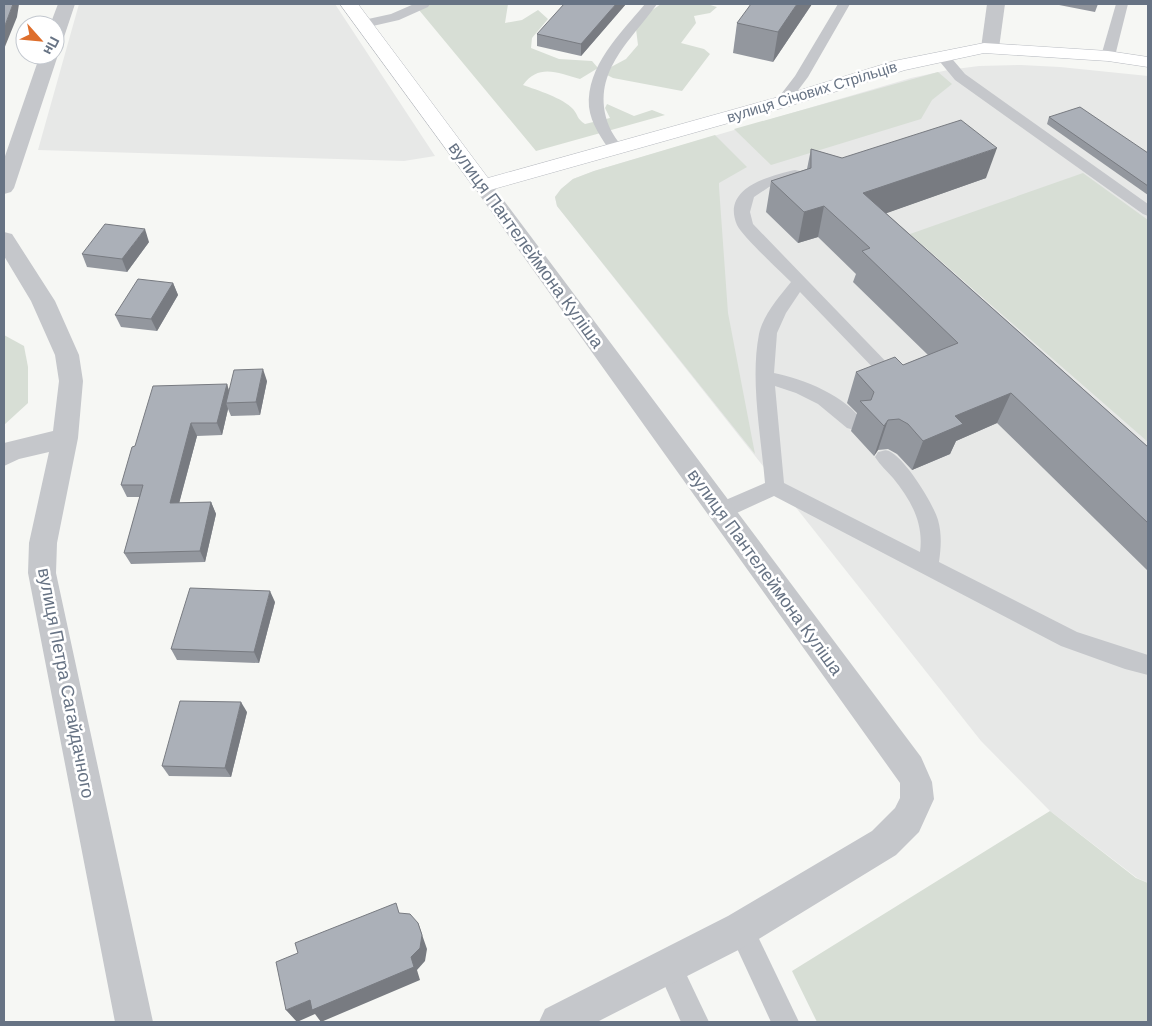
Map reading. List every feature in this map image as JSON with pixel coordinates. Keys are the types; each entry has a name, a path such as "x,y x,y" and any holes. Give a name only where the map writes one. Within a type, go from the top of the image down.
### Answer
{"street":[{"name":"вулиця Пантелеймона Куліша","path":"349,4 909,768 916,782 917,799 906,820 884,843 741,929 558,1022"},
{"path":"990,48 996,4"},
{"name":"вулиця Січових Стрільців","path":"483,186 782,102 901,65 990,48 1108,56 1148,62"},
{"path":"4,188 46,65"},
{"name":"вулиця Петра Сагайдачного","path":"4,239 43,301 67,355 71,381 65,438 43,543 42,573 134,1022"},
{"path":"4,456 11,452 65,438"}],"lane":[{"path":"364,24 395,17 424,4"},
{"path":"616,148 606,136 598,121 595,104 597,84 603,66 612,52 651,4"},
{"path":"782,102 801,77 844,4"},
{"path":"1108,56 1122,4"},
{"path":"943,57 960,77 1148,211"},
{"path":"814,168 759,186 744,198 741,212 745,225 886,371"},
{"path":"776,487 765,378 768,333 778,311 800,281"},
{"path":"765,378 783,381 811,391 831,402 854,423"},
{"path":"885,457 909,483 922,502 931,527 931,553 928,566"},
{"path":"721,511 776,487"},
{"path":"776,487 1069,638 1125,659 1148,664"},
{"path":"741,929 785,1022"},
{"path":"668,966 695,1022"}],"shaded area":[{"path":"79,4 335,4 435,156 404,161 38,150 62,65 65,65 65,54"},
{"path":"414,4 508,4 505,23 522,20 538,10 548,19 532,38 531,48 559,59 592,61 598,68 580,79 557,72 542,72 529,78 523,85 563,101 573,109 585,124 610,118 605,108 607,104 634,116 652,110 665,115 536,151"},
{"path":"661,4 707,4 717,7 710,13 694,16 696,23 681,43 704,49 710,54 682,91 613,78 605,74 611,67 626,59 638,45 636,29 648,13"},
{"path":"1021,65 1148,76 1148,883 1137,878 1050,811 981,741 557,206 555,197 573,179 594,171 911,78 979,66"},
{"path":"938,72 952,84 932,100 921,119 771,165 734,129"},
{"path":"715,135 747,167 719,183 719,187 728,313 755,454 557,206 555,197 573,179"},
{"path":"1083,173 1148,220 1148,442 910,234"},
{"path":"4,335 24,346 28,367 28,403 4,425"},
{"path":"1050,811 1136,878 1148,883 1148,1022 817,1022 792,971"}],"building":[{"path":"4,4 13,4 4,28"},
{"path":"564,4 616,4 581,44 537,34"},
{"path":"751,4 797,4 778,32 737,23"},
{"path":"1080,107 1148,153 1148,186 1049,117"},
{"path":"961,120 997,148 863,193 1148,447 1148,523 1011,393 955,416 963,424 923,441 908,424 899,419 888,420 884,426 860,401 871,400 874,392 856,372 895,357 903,365 958,343 862,251 870,248 824,206 804,212 771,181 811,168 811,149 842,158"},
{"path":"105,224 145,229 122,259 82,254"},
{"path":"138,279 173,283 151,319 115,315"},
{"path":"263,369 256,402 226,403 234,370"},
{"path":"227,384 217,423 191,423 170,503 211,502 200,551 124,553 143,485 121,485 153,386"},
{"path":"190,588 270,591 254,652 171,649"},
{"path":"180,701 241,702 225,768 162,766"},
{"path":"396,903 399,913 410,914 418,923 422,935 420,948 411,957 414,967 312,1010 310,1000 286,1010 276,962 298,953 295,943"}]}
